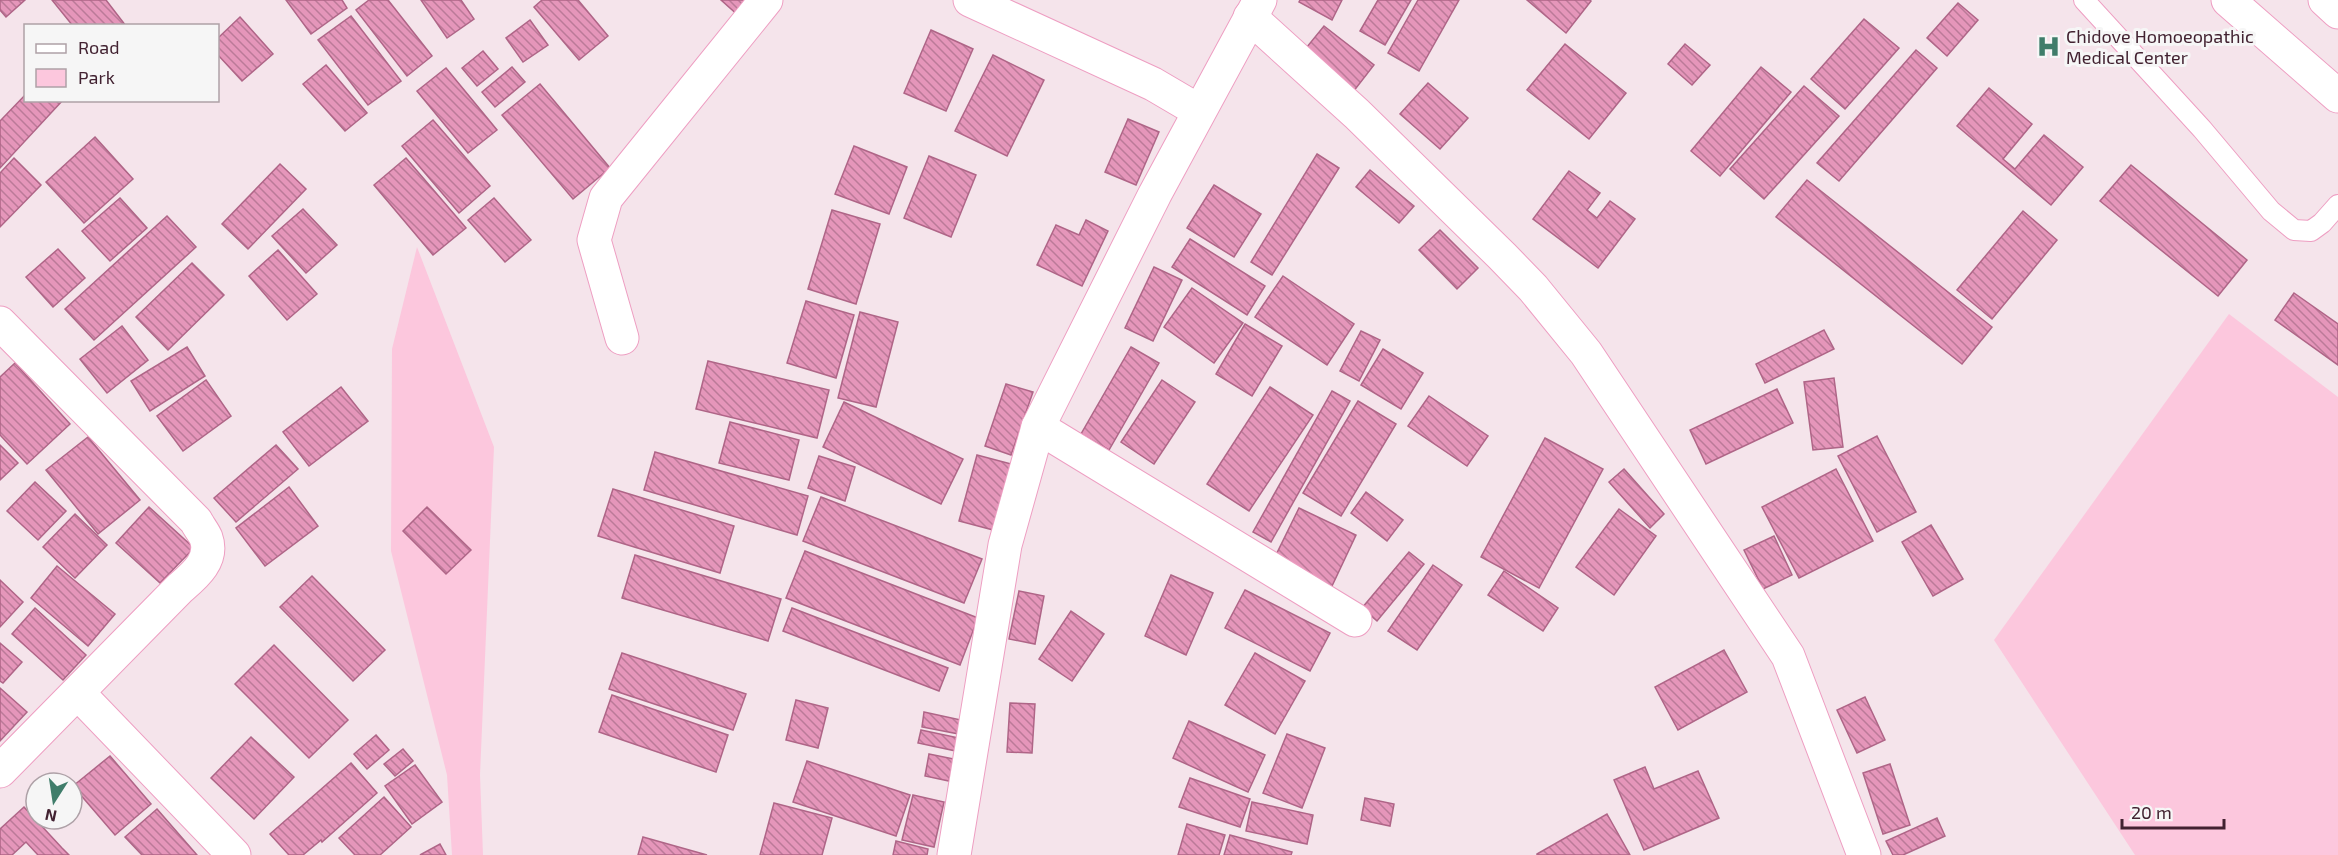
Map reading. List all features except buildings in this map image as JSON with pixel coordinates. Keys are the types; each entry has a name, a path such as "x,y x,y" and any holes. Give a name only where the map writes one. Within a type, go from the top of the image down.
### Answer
{"main road":[{"path":"622,338 594,240 606,198 766,0"},
{"path":"970,0 1153,84 1199,111"},
{"path":"2228,0 2338,96"},
{"path":"2325,0 2338,12"},
{"path":"954,855 1005,545 1038,427 1199,111 1255,8 1357,114 1533,288 1586,353 1788,656 1864,855"},
{"path":"0,323 196,521 206,538 206,557 196,574 0,771"},
{"path":"1038,427 1355,620"},
{"path":"78,693 234,855"}],"lane":[{"path":"2084,0 2202,129 2271,211 2294,230 2311,231 2322,223 2338,205"}],"green space":[{"path":"417,247 494,447 480,775 483,855 452,855 447,775 391,551 392,349"},
{"path":"2229,314 2338,397 2338,855 2135,855 1994,640"}],"place":[{"name":"Chidove Homoeopathic Medical Center","path":"2048,47"}]}
